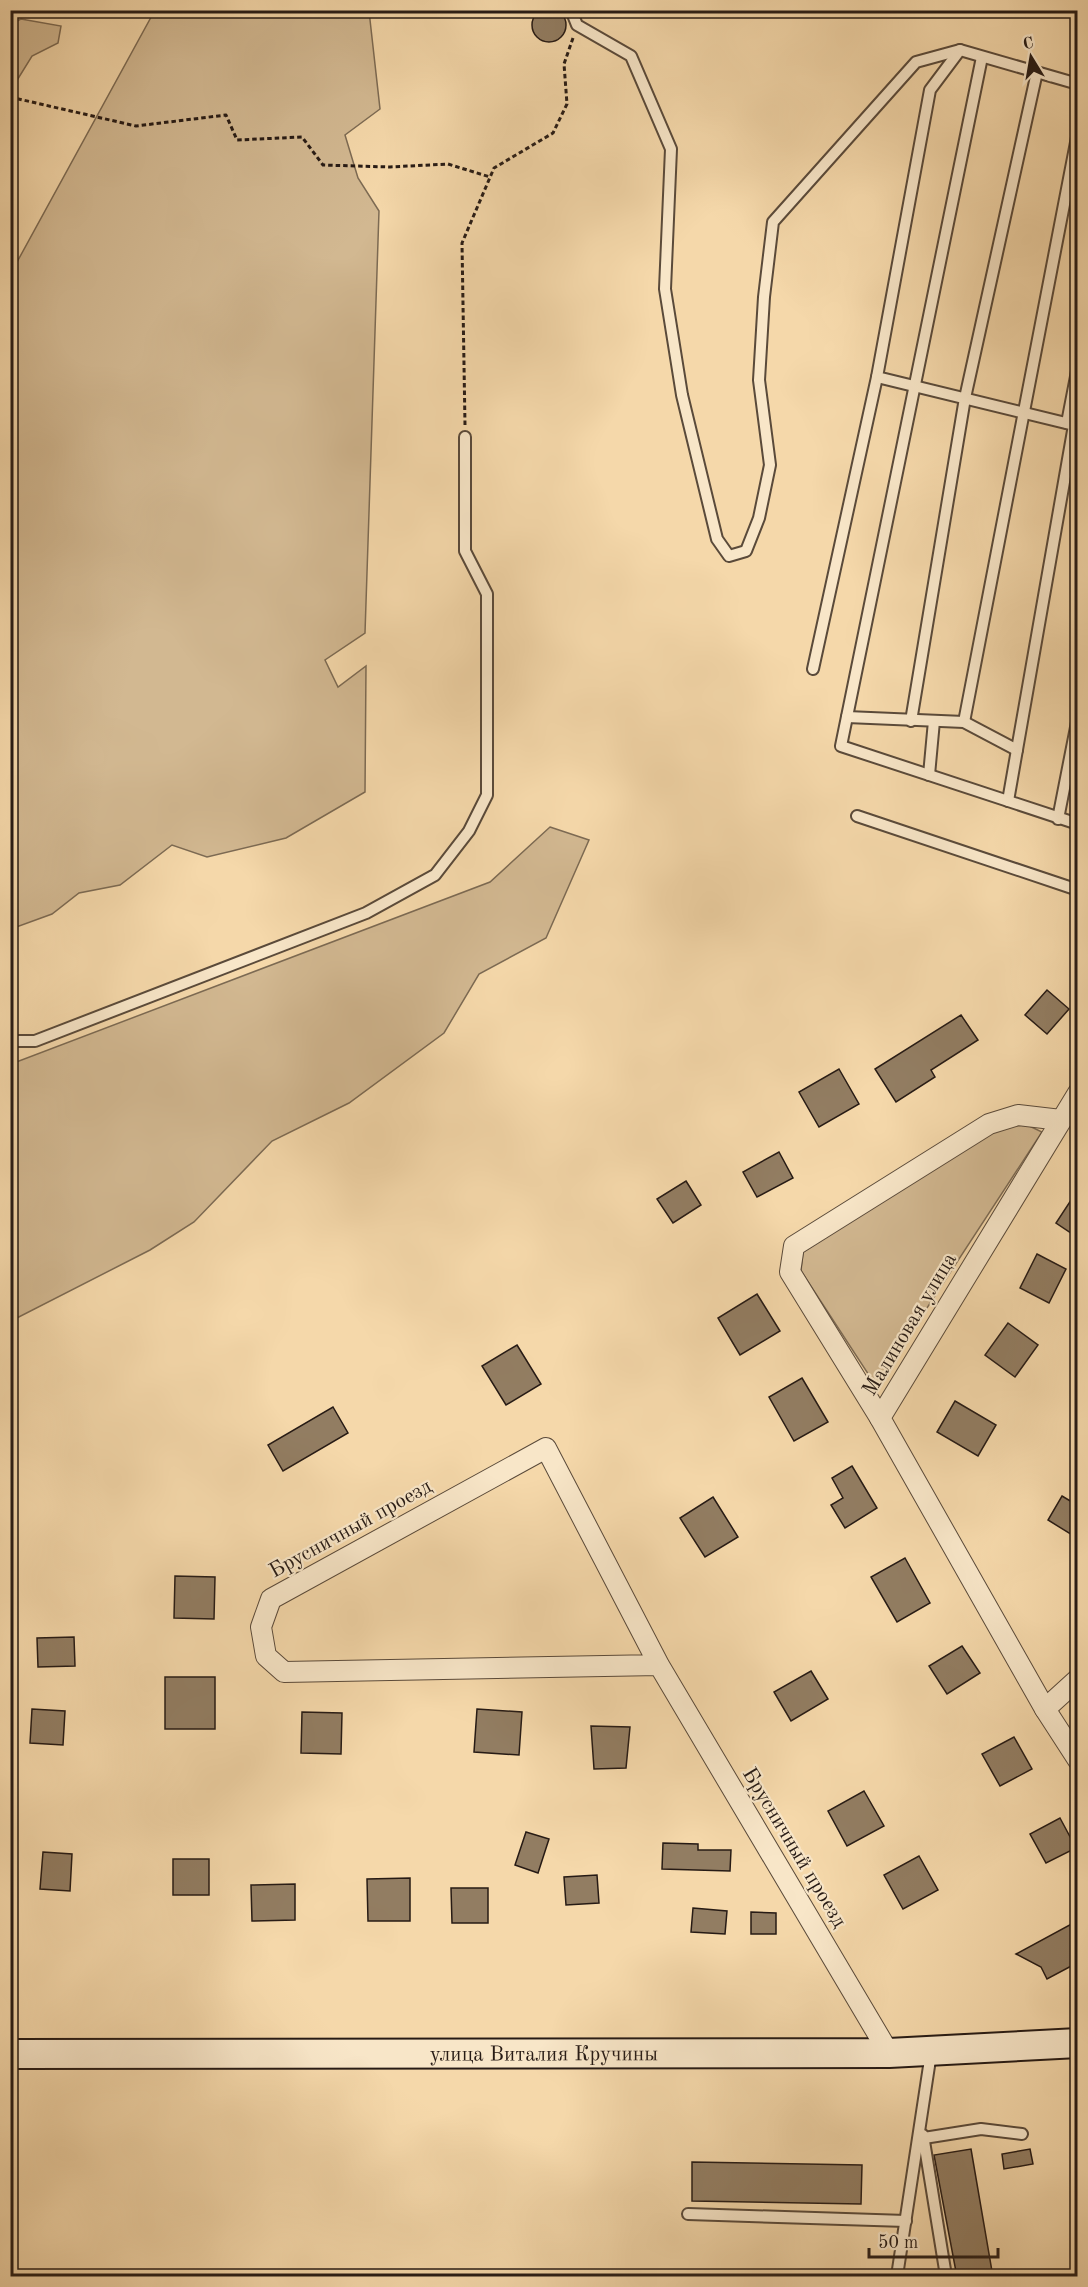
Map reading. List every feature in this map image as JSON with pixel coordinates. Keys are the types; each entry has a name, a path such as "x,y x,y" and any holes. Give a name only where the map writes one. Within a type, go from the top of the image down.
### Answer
{"street":[{"name":"Малиновая улица","path":"1077,1093 880,1418 1045,1709 1077,1760"},
{"path":"880,1418 790,1272 794,1246 989,1124 1018,1115 1061,1120"},
{"name":"Брусничный проезд","path":"659,1665 284,1672 266,1656 261,1627 271,1599 546,1448 659,1665 889,2053"},
{"path":"1045,1709 1077,1679"},
{"name":"улица Виталия Кручины","path":"10,2054 889,2053 1077,2043"}],"lane":[{"path":"571,10 577,25 631,56 671,149 665,289 682,395 717,539 729,556 746,551 759,518 770,465 759,380 764,297 773,222 916,62 960,50 1077,84"},
{"path":"813,669 877,377 930,90 960,50"},
{"path":"982,57 841,747 1077,824"},
{"path":"911,721 965,398 1037,72"},
{"path":"964,722 1077,132"},
{"path":"1008,801 1073,425 1077,366"},
{"path":"877,377 1073,425"},
{"path":"10,1041 35,1041 366,913 435,875 469,831 487,795 488,594 465,551 465,437"},
{"path":"847,717 964,722 1017,750"},
{"path":"1058,819 1077,717"},
{"path":"929,775 934,721"},
{"path":"857,816 1077,890"},
{"path":"897,2277 931,2052"},
{"path":"921,2123 946,2277"},
{"path":"924,2138 981,2128 1022,2134"},
{"path":"688,2214 906,2221"}],"path":[{"path":"465,437 462,243 494,168 554,133 567,104 564,64 577,25"},
{"path":"10,97 136,126 226,115 237,140 302,137 323,165 390,167 448,164 490,177"}],"shaded area":[{"path":"155,10 369,11 380,109 345,135 358,178 379,211 365,633 325,660 338,687 366,666 365,792 286,838 207,857 172,845 120,885 79,893 52,914 11,929 11,273"},
{"path":"21,19 61,26 58,43 32,56 11,90 11,24"},
{"path":"550,827 589,840 546,938 479,974 444,1033 349,1103 272,1141 194,1222 150,1250 11,1321 11,1064 490,882"},
{"path":"1021,1122 1042,1132 876,1386 801,1271 803,1252 988,1132"}],"building":[{"path":"549,8 561,13 566,25 561,37 549,42 537,37 532,25 537,13"},
{"path":"1047,990 1069,1009 1047,1034 1025,1015"},
{"path":"961,1015 978,1040 931,1070 935,1077 896,1102 875,1069"},
{"path":"839,1069 859,1104 819,1127 799,1092"},
{"path":"779,1152 793,1178 757,1197 743,1172"},
{"path":"686,1181 701,1205 673,1223 657,1199"},
{"path":"1077,1191 1077,1237 1056,1223"},
{"path":"1037,1254 1066,1269 1049,1303 1020,1288"},
{"path":"757,1294 780,1331 740,1355 718,1318"},
{"path":"1008,1323 1038,1345 1015,1377 985,1355"},
{"path":"517,1345 541,1384 506,1405 482,1366"},
{"path":"802,1378 828,1422 794,1441 769,1397"},
{"path":"955,1401 996,1425 978,1456 937,1432"},
{"path":"333,1407 348,1433 283,1471 268,1445"},
{"path":"852,1466 877,1508 845,1528 831,1505 843,1498 832,1478"},
{"path":"1062,1496 1077,1505 1077,1538 1048,1520"},
{"path":"713,1497 738,1537 705,1557 680,1518"},
{"path":"905,1558 930,1603 897,1622 871,1577"},
{"path":"175,1576 215,1577 214,1619 174,1618"},
{"path":"74,1637 75,1666 38,1667 37,1638"},
{"path":"962,1646 980,1673 947,1694 929,1666"},
{"path":"811,1671 828,1699 791,1721 774,1692"},
{"path":"165,1677 215,1677 215,1729 165,1729"},
{"path":"32,1709 65,1711 63,1745 30,1743"},
{"path":"477,1709 522,1712 519,1755 474,1752"},
{"path":"302,1712 342,1713 341,1754 301,1753"},
{"path":"591,1726 630,1727 626,1768 594,1769"},
{"path":"1014,1737 1032,1769 1000,1786 982,1754"},
{"path":"864,1791 884,1826 847,1846 828,1811"},
{"path":"1060,1818 1076,1848 1046,1863 1030,1834"},
{"path":"526,1832 549,1839 538,1873 515,1865"},
{"path":"663,1843 698,1844 698,1850 731,1850 730,1871 662,1869"},
{"path":"43,1852 72,1854 70,1891 40,1889"},
{"path":"919,1856 938,1890 903,1909 884,1875"},
{"path":"173,1859 209,1859 209,1895 173,1895"},
{"path":"597,1875 599,1903 566,1905 564,1877"},
{"path":"410,1878 410,1921 368,1921 367,1879"},
{"path":"295,1884 295,1920 252,1921 251,1885"},
{"path":"451,1888 488,1888 488,1923 452,1923"},
{"path":"693,1908 727,1911 725,1934 691,1932"},
{"path":"751,1912 776,1913 776,1934 751,1934"},
{"path":"1077,1921 1077,1963 1047,1979 1041,1967 1016,1954"},
{"path":"971,2149 993,2277 957,2277 934,2155"},
{"path":"1030,2149 1033,2164 1004,2169 1002,2154"},
{"path":"692,2162 862,2165 861,2204 692,2201"}]}
